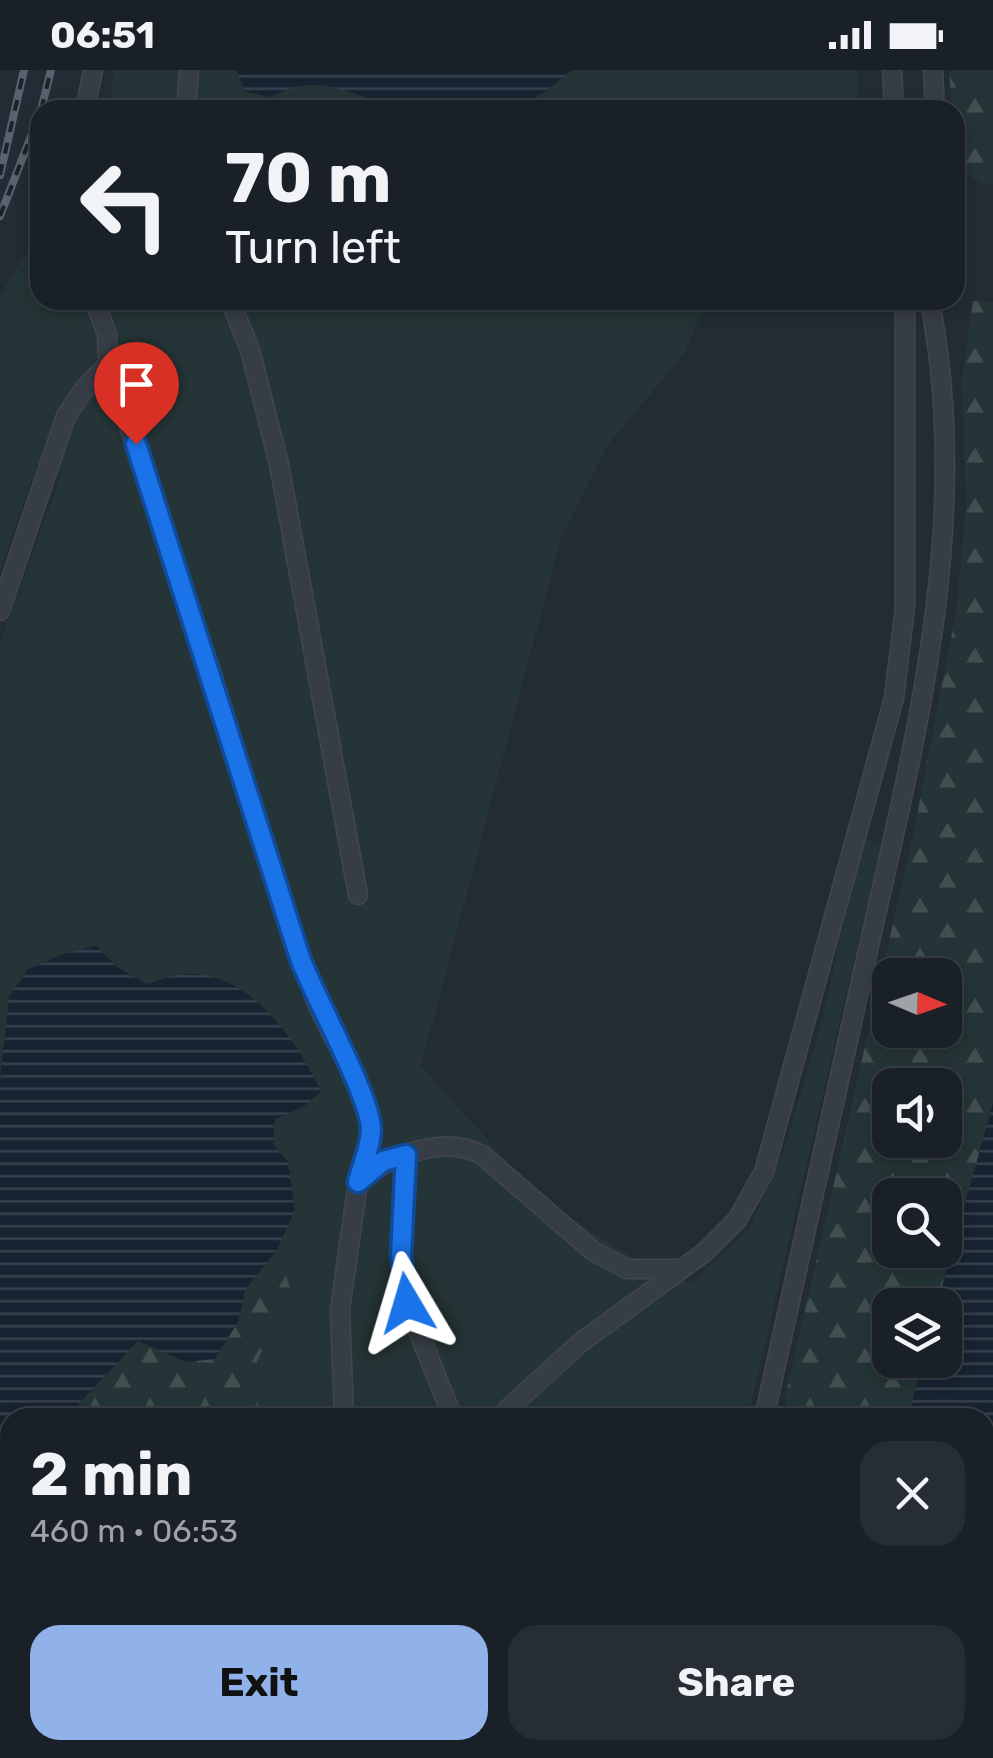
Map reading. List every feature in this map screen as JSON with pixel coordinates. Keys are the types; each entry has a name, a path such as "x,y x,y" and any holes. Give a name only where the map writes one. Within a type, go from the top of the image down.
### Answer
{"street":[{"path":"88,100 93,70"},
{"path":"187,100 189,70"},
{"path":"892,70 894,100"},
{"path":"933,70 934,100"},
{"path":"98,310 108,334 108,364 211,671 300,958 318,1007 366,1101 371,1131 358,1182 340,1309 344,1408"},
{"path":"234,310 250,350 278,464 358,895"},
{"path":"509,1408 580,1343 680,1270 738,1220 764,1172 894,698 905,607 905,310"},
{"path":"766,1408 900,810 938,609 948,501 942,369 932,310"},
{"path":"0,611 66,416 84,388 108,364"},
{"path":"358,1182 383,1161 464,1145 482,1155 593,1252 627,1269 680,1270"},
{"path":"406,1155 401,1255 407,1303 449,1408"}],"green space":[{"path":"114,70 857,70 857,100 110,100"},
{"path":"949,70 993,70 993,184 979,183 965,171 965,100 951,100"},
{"path":"30,254 30,310 703,310 685,353 607,446 561,539 421,1066 539,1197 645,1266 691,1283 749,1229 783,1153 821,1025 863,838 881,844 750,1408 258,1408 257,1362 290,1288 277,1250 291,1209 291,1182 273,1144 275,1119 303,1107 186,974 146,984 117,967 96,946 9,997 0,1081 0,642 61,475 38,464 0,570 0,296 24,256"},
{"path":"973,301 993,302 993,1103 962,1215 962,1178 872,1178 872,1268 947,1268 942,1288 872,1288 872,1378 918,1378 911,1408 785,1408 872,1016 872,1048 962,1048 962,958 885,958 956,612 966,508 962,380"},
{"path":"277,1250 290,1288 257,1362 258,1408 75,1408 138,1340 186,1362 238,1322 245,1290"}],"water":[{"path":"236,70 572,70 530,100 377,100 318,85 287,89 271,97 246,92"},
{"path":"96,946 117,967 146,984 185,974 208,976 230,984 250,996 285,1031 321,1092 303,1107 275,1119 273,1144 288,1162 295,1210 277,1250 245,1290 238,1322 215,1359 186,1362 138,1341 75,1408 0,1408 0,1081 9,997 28,969"},
{"path":"993,1103 993,1408 911,1408 918,1378 962,1378 962,1288 942,1288 947,1268 962,1268 962,1215"}],"railway":[{"path":"0,175 24,70"},
{"path":"44,100 51,70"},
{"path":"0,216 30,139"}],"route":[{"path":"136,444 300,958 318,1007 366,1101 371,1131 358,1182 383,1161 406,1155 401,1255 407,1303"}]}
